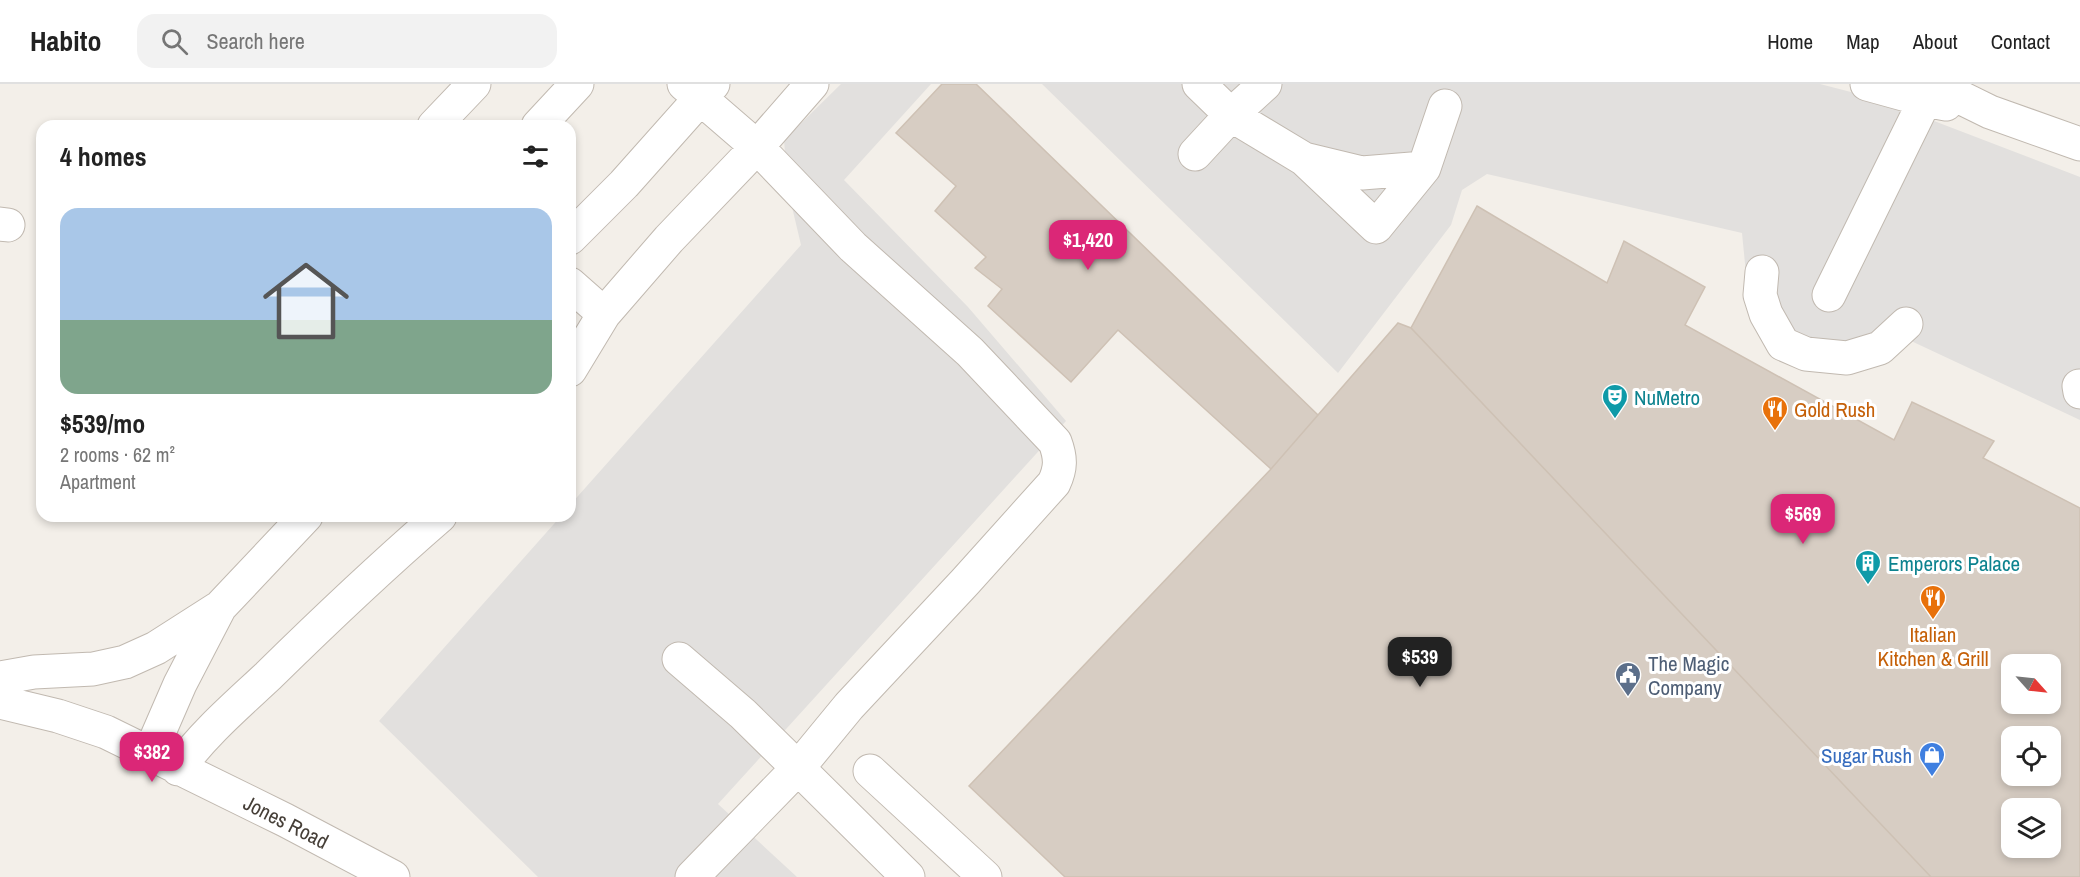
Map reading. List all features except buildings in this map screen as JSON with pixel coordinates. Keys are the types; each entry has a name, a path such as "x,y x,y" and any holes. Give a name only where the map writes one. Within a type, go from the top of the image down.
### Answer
{"street":[{"path":"440,120 474,84"},
{"path":"544,120 577,84"},
{"path":"576,360 604,314 669,239 757,147 812,84"},
{"path":"1199,84 1231,115 1304,159 1376,227 1424,168 1445,106"},
{"path":"1195,154 1231,115 1265,84"},
{"path":"1867,84 1930,89 2080,144"},
{"path":"576,232 624,184 699,89 853,247 970,352 1055,442 1059,453 1060,463 1054,483 849,706 798,768 692,877"},
{"path":"1829,295 1930,89"},
{"path":"1304,159 1362,173 1424,168"},
{"path":"1762,272 1760,295 1766,314 1783,344 1806,354 1847,358 1880,348 1906,324"},
{"path":"576,289 604,314"},
{"path":"0,678 34,672 93,669 125,662 156,648 220,607 300,522"},
{"path":"178,769 214,728 326,619 433,522"},
{"path":"0,702 58,716 106,732 150,753 180,684 220,607"},
{"path":"679,659 743,714 908,877"},
{"name":"Jones Road","path":"150,753 393,877"},
{"path":"870,771 985,877"}],"shaded area":[{"path":"841,84 931,84 844,180 968,307 1066,421 718,804 797,877 538,877 379,721 556,522 576,522 576,498 801,245 788,190 784,140"},
{"path":"1042,84 1820,84 1874,98 2080,177 2080,420 1909,340 1798,366 1747,284 1742,233 1487,174 1462,190 1451,225 1338,373"}],"place":[{"name":"NuMetro","path":"1615,420"},
{"name":"Gold Rush","path":"1775,432"},
{"name":"Emperors Palace","path":"1868,586"},
{"name":"Italian Kitchen & Grill","path":"1933,621"},
{"name":"The Magic Company","path":"1628,698"},
{"name":"Sugar Rush","path":"1932,778"}]}
